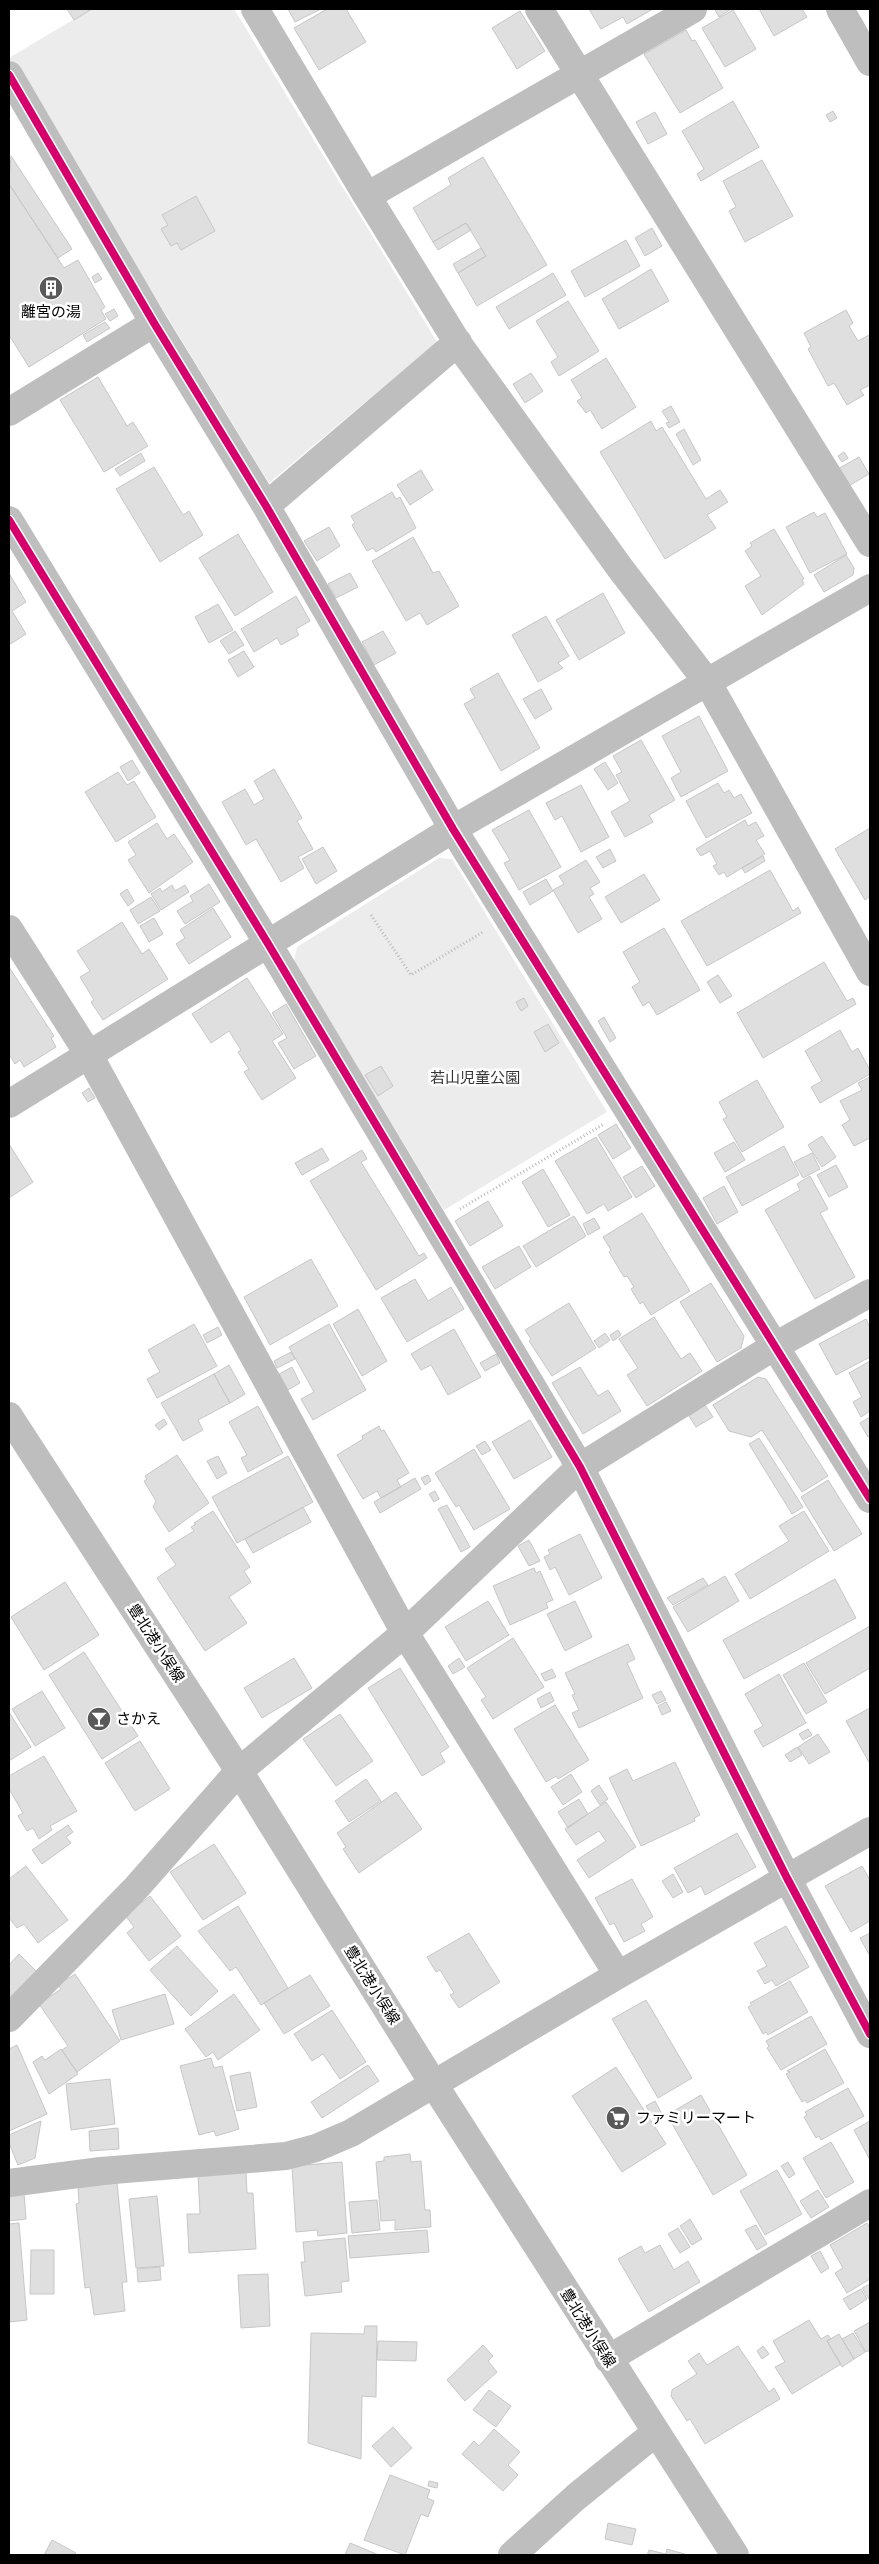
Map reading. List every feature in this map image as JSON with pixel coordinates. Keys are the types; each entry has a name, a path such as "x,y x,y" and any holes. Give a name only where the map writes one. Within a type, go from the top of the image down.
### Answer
{"street":[{"path":"255,9 458,342 620,568 708,683 870,972"},
{"path":"538,9 870,543"},
{"path":"368,196 693,9"},
{"path":"840,9 870,62"},
{"path":"9,75 154,323 266,506 453,829 870,1499"},
{"path":"9,412 154,323"},
{"path":"266,506 458,342"},
{"path":"9,520 267,942 580,1467 787,1878 870,2034"},
{"path":"9,1104 267,942 453,829 870,588"},
{"path":"9,930 89,1055 405,1633 618,1975"},
{"path":"9,2018 136,1888 239,1770 405,1633 580,1467 775,1346 870,1292"},
{"name":"豊北港小俣線","path":"9,1416 239,1770 433,2083 655,2433 735,2555"},
{"path":"9,2183 101,2172 286,2156 316,2148 351,2134 433,2083 870,1831"},
{"path":"608,2359 870,2203"},
{"path":"512,2555 576,2497 655,2433"}],"path":[{"path":"354,889 411,975 507,917"},
{"path":"435,1223 628,1110"}],"green space":[{"path":"91,9 234,9 437,342 269,483 9,58"},
{"name":"若山児童公園","path":"439,858 452,859 607,1112 444,1210 294,961 297,947"}],"building":[{"path":"67,9 92,9 74,20"},
{"path":"288,9 321,9 295,22"},
{"path":"327,9 346,9 366,42 319,70 294,28"},
{"path":"589,9 653,9 627,24 623,17 601,29"},
{"path":"731,9 719,17 715,10"},
{"path":"759,9 802,9 807,17 774,36"},
{"path":"733,10 756,49 725,67 702,28"},
{"path":"520,11 545,51 517,69 492,28"},
{"path":"686,30 692,41 695,40 723,88 680,113 644,54"},
{"path":"733,101 759,147 701,181 697,174 704,169 682,131"},
{"path":"833,111 837,118 830,122 826,115"},
{"path":"655,112 667,134 648,144 636,122"},
{"path":"11,156 72,249 58,258 9,184"},
{"path":"483,157 547,265 477,306 458,273 486,256 466,223 433,242 413,208 451,185 448,178"},
{"path":"762,160 793,216 745,242 729,211 736,207 723,181"},
{"name":"離宮の湯","path":"9,184 64,268 78,260 105,307 101,310 106,319 29,367 9,335"},
{"path":"196,196 215,231 181,250 177,243 171,246 161,229 168,225 162,215"},
{"path":"466,223 471,230 438,250 433,242"},
{"path":"652,228 662,246 645,256 635,238"},
{"path":"626,240 640,266 585,297 571,271"},
{"path":"481,248 486,256 458,273 453,264"},
{"path":"651,269 669,301 619,329 602,299"},
{"path":"98,273 102,279 95,283 92,277"},
{"path":"553,273 566,295 509,329 496,307"},
{"path":"568,301 599,351 559,376 551,362 558,357 536,321"},
{"path":"114,309 118,316 110,321 105,314"},
{"path":"846,310 853,323 849,326 858,341 870,336 870,385 860,390 864,395 847,405 834,383 828,386 808,349 811,347 804,333"},
{"path":"105,322 110,328 87,342 83,335"},
{"path":"606,358 636,407 602,429 590,410 586,413 577,401 582,398 571,380"},
{"path":"531,373 543,391 525,403 513,384"},
{"path":"98,377 127,426 133,422 148,446 104,472 60,400"},
{"path":"671,406 680,422 669,428 666,423 669,422 662,411"},
{"path":"651,421 656,431 662,427 706,499 720,490 728,502 707,515 716,528 665,559 600,452"},
{"path":"684,429 701,460 693,465 676,434"},
{"path":"844,452 848,458 842,462 838,456"},
{"path":"141,453 145,461 120,476 115,469"},
{"path":"859,457 869,474 847,487 836,470"},
{"path":"154,467 183,515 189,511 203,535 160,562 116,489"},
{"path":"421,470 433,490 410,505 397,485"},
{"path":"392,492 396,499 400,497 416,528 376,552 373,548 367,551 352,525 355,523 351,516"},
{"path":"814,512 817,517 825,513 847,554 810,573 786,527"},
{"path":"329,527 340,546 317,561 304,541"},
{"path":"774,529 804,579 802,580 804,584 762,615 745,586 761,576 745,551 752,546 750,543"},
{"path":"238,534 273,592 235,616 199,558"},
{"path":"413,537 433,573 439,571 459,606 427,625 420,613 406,621 372,561"},
{"path":"846,555 854,568 853,575 824,592 814,575"},
{"path":"350,573 358,587 336,598 328,584"},
{"path":"10,575 26,602 12,611 26,634 9,645"},
{"path":"603,593 625,633 579,660 556,620"},
{"path":"296,596 310,621 296,629 299,635 281,645 277,638 254,652 241,629"},
{"path":"218,604 233,630 209,643 195,617"},
{"path":"546,616 569,656 558,663 563,668 538,682 512,635"},
{"path":"235,631 244,645 229,654 220,641"},
{"path":"383,631 396,653 374,665 362,642"},
{"path":"244,651 254,667 238,677 228,660"},
{"path":"498,673 540,748 501,771 464,704 475,698 470,689"},
{"path":"541,689 552,709 535,719 523,699"},
{"path":"699,716 728,771 681,797 671,778 681,772 662,736"},
{"path":"641,740 675,800 649,815 653,822 625,837 611,812 630,801 616,775 622,772 613,756"},
{"path":"132,760 140,773 128,781 120,767"},
{"path":"605,762 618,783 608,790 594,769"},
{"path":"274,769 302,818 297,821 313,849 298,857 304,868 281,882 256,839 246,845 222,802 245,789 254,805 264,799 254,781"},
{"path":"118,772 127,785 134,781 156,817 116,842 85,792"},
{"path":"718,783 724,793 729,790 734,798 741,794 752,813 706,838 686,801"},
{"path":"581,785 609,837 581,852 562,816 555,820 546,803"},
{"path":"529,810 561,867 519,890 504,863 510,860 492,830"},
{"path":"745,820 748,826 756,822 764,836 756,840 765,854 727,877 724,872 719,875 713,866 717,864 710,851 701,856 696,849"},
{"path":"157,823 167,839 174,834 193,862 149,893 128,860 136,855 128,842"},
{"path":"870,828 870,896 865,900 835,849"},
{"path":"323,847 337,871 316,884 302,859"},
{"path":"610,849 616,861 603,868 596,857"},
{"path":"763,856 765,861 745,873 742,868"},
{"path":"586,860 600,882 590,888 594,894 589,897 602,919 578,933 553,890 564,884 559,876"},
{"path":"770,870 793,911 798,907 801,913 707,966 681,921"},
{"path":"644,874 660,900 621,923 605,897"},
{"path":"546,879 553,891 530,905 523,892"},
{"path":"209,884 220,902 185,924 177,911 193,901 190,896"},
{"path":"172,885 175,891 185,885 189,892 161,910 151,894 160,888 162,892"},
{"path":"127,889 134,901 128,906 120,894"},
{"path":"151,897 160,911 138,924 130,910"},
{"path":"213,908 231,937 189,964 176,944 185,938 180,930"},
{"path":"154,918 163,934 149,942 140,926"},
{"path":"122,922 142,954 149,949 168,979 103,1020 91,1002 94,1000 80,977 90,971 77,951"},
{"path":"664,928 700,990 657,1015 649,1002 643,1006 632,987 640,982 623,952"},
{"path":"824,962 847,1001 853,998 856,1004 763,1058 737,1013"},
{"path":"9,967 54,1036 51,1038 56,1047 24,1067 20,1060 15,1064 9,1054"},
{"path":"718,975 732,996 720,1003 707,982"},
{"path":"247,978 283,1034 272,1041 296,1078 262,1100 244,1072 249,1069 238,1052 241,1050 229,1031 211,1043 192,1014"},
{"path":"524,998 528,1006 521,1011 516,1002"},
{"path":"286,1004 316,1056 294,1069 278,1043 287,1038 272,1013"},
{"path":"604,1017 616,1038 610,1042 598,1021"},
{"path":"548,1024 559,1043 545,1052 534,1032"},
{"path":"840,1030 852,1052 858,1048 870,1070 870,1074 820,1103 811,1087 822,1081 805,1051"},
{"path":"381,1066 393,1086 378,1096 365,1075"},
{"path":"870,1077 870,1138 854,1146 842,1125 850,1120 840,1101 862,1090 858,1083"},
{"path":"757,1080 784,1127 742,1152 723,1119 727,1117 719,1102"},
{"path":"89,1088 95,1098 88,1102 82,1093"},
{"path":"616,1124 631,1148 613,1159 598,1135"},
{"path":"822,1136 836,1157 822,1167 808,1145"},
{"path":"596,1137 632,1197 608,1211 604,1204 587,1214 555,1161"},
{"path":"734,1142 745,1160 725,1172 714,1153"},
{"path":"9,1144 33,1182 9,1198"},
{"path":"784,1146 799,1175 742,1206 726,1177"},
{"path":"322,1148 329,1160 302,1175 295,1163"},
{"path":"362,1150 367,1159 361,1162 419,1256 424,1253 427,1258 376,1290 310,1181"},
{"path":"812,1153 820,1169 803,1178 794,1162"},
{"path":"836,1165 848,1187 829,1197 817,1175"},
{"path":"642,1166 655,1186 636,1198 623,1177"},
{"path":"543,1169 570,1215 548,1227 522,1182"},
{"path":"810,1176 828,1209 820,1213 855,1277 815,1299 765,1210 800,1190 797,1184"},
{"path":"724,1186 738,1212 717,1224 703,1198"},
{"path":"488,1201 503,1226 470,1246 455,1221"},
{"path":"642,1213 690,1291 651,1315 643,1302 640,1304 631,1289 634,1287 627,1276 624,1277 609,1252 611,1250 603,1237"},
{"path":"574,1216 586,1236 536,1267 523,1246"},
{"path":"594,1218 600,1228 588,1235 583,1224"},
{"path":"519,1246 531,1267 495,1289 482,1267"},
{"path":"311,1259 338,1306 270,1345 244,1297"},
{"path":"415,1279 428,1301 451,1287 464,1309 407,1342 381,1298"},
{"path":"711,1283 744,1336 741,1348 717,1362 680,1302"},
{"path":"569,1303 596,1348 552,1376 529,1341 531,1339 525,1330"},
{"path":"358,1309 387,1361 362,1376 333,1324"},
{"path":"654,1317 681,1359 690,1353 702,1371 647,1406 627,1375 638,1368 619,1339"},
{"path":"866,1319 870,1327 870,1357 836,1375 819,1344"},
{"path":"194,1324 217,1366 157,1398 147,1379 160,1372 148,1350"},
{"path":"329,1324 366,1390 313,1420 301,1399 314,1392 289,1347"},
{"path":"218,1327 222,1335 207,1343 203,1335"},
{"path":"454,1329 481,1377 448,1395 431,1365 421,1370 411,1354"},
{"path":"618,1330 621,1335 613,1341 610,1335"},
{"path":"605,1333 610,1340 599,1348 594,1341"},
{"path":"291,1352 295,1359 277,1368 274,1361"},
{"path":"496,1354 500,1363 485,1371 480,1363"},
{"path":"870,1361 870,1411 861,1417 853,1402 862,1397 849,1373"},
{"path":"229,1365 245,1394 230,1403 214,1374"},
{"path":"292,1367 300,1383 288,1390 279,1374"},
{"path":"580,1367 598,1396 608,1390 621,1411 583,1434 552,1383"},
{"path":"214,1374 230,1403 198,1420 203,1430 183,1441 161,1403"},
{"path":"758,1377 766,1379 828,1476 802,1492 762,1430 751,1437 729,1431 713,1405"},
{"path":"705,1405 713,1417 696,1427 689,1416"},
{"path":"258,1406 283,1453 248,1472 241,1458 247,1455 229,1422"},
{"path":"870,1417 870,1436 868,1437 860,1423"},
{"path":"164,1419 167,1424 159,1430 155,1425"},
{"path":"530,1420 552,1457 514,1479 492,1442"},
{"path":"379,1426 381,1431 384,1430 409,1473 397,1480 401,1487 381,1498 377,1491 363,1499 337,1455 363,1439 362,1436"},
{"path":"759,1438 803,1507 792,1514 749,1444"},
{"path":"485,1441 491,1450 482,1455 476,1446"},
{"path":"474,1449 510,1509 474,1530 459,1505 456,1507 435,1473"},
{"path":"177,1455 209,1503 169,1532 153,1507 156,1501 144,1481 147,1479 145,1476"},
{"path":"218,1456 227,1473 217,1479 207,1461"},
{"path":"288,1456 313,1502 237,1543 212,1497"},
{"path":"428,1475 431,1481 425,1485 421,1478"},
{"path":"415,1478 421,1489 380,1513 374,1502"},
{"path":"828,1480 862,1534 834,1551 801,1497"},
{"path":"435,1491 439,1499 434,1502 429,1494"},
{"path":"447,1505 470,1547 461,1552 438,1509"},
{"path":"303,1507 311,1522 253,1553 245,1539"},
{"path":"213,1511 250,1567 244,1571 251,1582 229,1597 247,1623 205,1651 157,1578 176,1565 165,1549 194,1531 191,1527 196,1524 194,1523"},
{"path":"804,1511 829,1551 750,1599 735,1574 789,1541 779,1526"},
{"path":"580,1534 602,1578 569,1595 555,1567 550,1570 544,1557 550,1554 548,1550"},
{"path":"529,1540 540,1561 529,1566 518,1546"},
{"path":"534,1568 536,1573 540,1571 553,1600 546,1603 548,1608 510,1625 493,1586"},
{"path":"725,1576 739,1601 688,1632 673,1607"},
{"path":"703,1578 708,1585 673,1605 667,1598"},
{"path":"835,1579 856,1618 744,1679 723,1640"},
{"path":"65,1582 99,1635 44,1670 11,1617"},
{"path":"488,1601 509,1635 466,1661 445,1627"},
{"path":"575,1601 592,1637 565,1651 547,1614"},
{"path":"870,1626 870,1668 825,1694 806,1663"},
{"path":"513,1638 544,1687 493,1719 481,1700 486,1697 467,1668"},
{"path":"628,1644 635,1659 627,1663 643,1698 579,1728 572,1713 579,1710 572,1695 575,1694 565,1673"},
{"path":"84,1652 138,1736 102,1759 49,1675"},
{"path":"294,1658 312,1688 262,1718 244,1688"},
{"path":"459,1658 465,1667 453,1674 448,1666"},
{"path":"804,1663 827,1702 806,1714 783,1675"},
{"path":"400,1668 449,1747 440,1753 445,1762 422,1776 368,1688"},
{"path":"552,1669 556,1677 545,1681 541,1674"},
{"path":"779,1674 806,1723 763,1747 754,1731 763,1726 745,1694"},
{"path":"42,1691 65,1728 35,1746 12,1709"},
{"path":"661,1691 666,1700 657,1704 652,1695"},
{"path":"550,1692 554,1701 541,1708 537,1699"},
{"path":"666,1702 671,1711 662,1715 658,1706"},
{"path":"555,1705 589,1760 558,1779 556,1776 546,1782 514,1729"},
{"path":"870,1708 870,1764 846,1721"},
{"path":"9,1712 31,1747 9,1761"},
{"path":"340,1714 373,1761 336,1786 303,1739"},
{"path":"808,1729 812,1735 803,1740 799,1734"},
{"path":"818,1734 830,1752 809,1764 798,1747"},
{"path":"140,1741 170,1789 135,1811 105,1763"},
{"path":"797,1747 802,1755 790,1762 785,1755"},
{"path":"44,1756 77,1811 50,1826 52,1830 39,1839 33,1828 27,1831 18,1816 23,1813 9,1789 9,1776"},
{"path":"675,1762 700,1815 694,1818 695,1821 641,1846 609,1778 627,1769 633,1781"},
{"path":"571,1774 582,1792 563,1805 551,1787"},
{"path":"366,1779 381,1801 349,1822 335,1801"},
{"path":"599,1785 608,1799 600,1805 591,1791"},
{"path":"396,1792 422,1829 359,1873 343,1849 346,1847 337,1833"},
{"path":"579,1799 588,1814 568,1828 558,1812"},
{"path":"606,1802 636,1847 589,1878 577,1860 606,1841 599,1831 576,1845 565,1829"},
{"path":"68,1825 73,1832 66,1837 71,1843 42,1864 32,1850"},
{"path":"737,1833 756,1867 705,1895 701,1886 688,1893 674,1868"},
{"path":"214,1844 246,1893 203,1920 170,1872"},
{"path":"26,1866 68,1920 38,1943 24,1924 17,1928 9,1918 9,1879"},
{"path":"862,1866 870,1880 870,1921 851,1932 825,1886"},
{"path":"673,1874 683,1892 673,1898 662,1881"},
{"path":"632,1879 653,1917 641,1924 645,1931 624,1942 614,1923 610,1925 595,1898"},
{"path":"150,1896 181,1936 149,1961 127,1933 134,1927 125,1915"},
{"path":"238,1906 288,1988 261,2005 236,1967 230,1971 198,1931"},
{"path":"786,1926 809,1967 776,1986 772,1980 765,1984 757,1971 767,1966 754,1943"},
{"path":"469,1933 500,1982 459,2008 450,1995 454,1993 440,1970 436,1972 427,1957"},
{"path":"870,1933 870,1956 860,1938"},
{"path":"177,1946 218,1991 191,2016 150,1970"},
{"path":"19,1954 38,1973 9,2004 9,1965"},
{"path":"75,1974 120,2041 77,2072 62,2050 68,2046 39,2004 61,1989 58,1985"},
{"path":"310,1975 330,2006 284,2034 264,2003"},
{"path":"790,1981 808,2012 768,2035 766,2032 763,2034 748,2007 752,2005 750,2003"},
{"path":"165,1994 174,2024 121,2040 112,2010"},
{"path":"234,1994 260,2030 218,2060 213,2052 206,2057 185,2029"},
{"path":"646,2000 692,2078 658,2098 612,2019"},
{"path":"332,2010 366,2062 340,2079 323,2054 312,2061 294,2034"},
{"path":"811,2016 827,2044 781,2070 767,2048 769,2046 766,2041"},
{"path":"17,2045 47,2114 9,2131 9,2049"},
{"path":"61,2049 78,2074 49,2094 33,2062 42,2056 45,2060"},
{"path":"825,2049 844,2083 807,2103 805,2100 802,2102 786,2074 790,2072 787,2071"},
{"path":"211,2058 214,2068 222,2066 239,2129 216,2136 214,2131 199,2135 180,2066"},
{"path":"368,2065 379,2081 322,2118 311,2102"},
{"path":"616,2067 666,2144 622,2172 572,2096"},
{"path":"250,2072 257,2107 237,2111 230,2076"},
{"path":"110,2079 115,2124 71,2130 66,2084"},
{"path":"848,2088 864,2116 821,2140 819,2136 816,2138 804,2117 807,2115 805,2112"},
{"path":"701,2095 747,2175 713,2195 667,2115"},
{"path":"655,2101 662,2114 654,2119 646,2106"},
{"path":"41,2121 35,2158 18,2165 9,2143 9,2135"},
{"path":"870,2121 870,2160 854,2130"},
{"path":"118,2128 119,2149 90,2151 89,2131"},
{"path":"831,2142 854,2182 826,2198 803,2158"},
{"path":"410,2154 411,2162 421,2161 425,2210 430,2210 431,2227 395,2230 395,2220 381,2221 376,2162 384,2161 384,2157"},
{"path":"342,2162 347,2233 318,2236 317,2230 296,2232 292,2166"},
{"path":"788,2162 795,2174 789,2178 781,2166"},
{"path":"777,2170 802,2214 765,2235 740,2191"},
{"path":"246,2172 247,2193 253,2193 256,2249 189,2253 187,2214 200,2214 198,2175"},
{"path":"117,2183 127,2282 122,2282 125,2311 94,2315 90,2287 85,2288 76,2204 79,2203 78,2188"},
{"path":"818,2190 829,2207 811,2218 800,2201"},
{"path":"24,2193 26,2219 9,2221 9,2194"},
{"path":"157,2196 164,2266 136,2268 129,2199"},
{"path":"377,2200 380,2230 352,2233 349,2202"},
{"path":"690,2219 702,2239 692,2245 680,2226"},
{"path":"19,2223 27,2320 9,2322 9,2224"},
{"path":"867,2223 870,2228 870,2279 847,2293 835,2273 843,2268 830,2245"},
{"path":"756,2225 767,2244 757,2250 745,2230"},
{"path":"678,2228 690,2247 680,2253 668,2234"},
{"path":"427,2230 429,2252 350,2258 348,2236"},
{"path":"345,2238 349,2281 341,2282 342,2292 305,2296 301,2262 305,2262 303,2242"},
{"path":"660,2245 674,2270 688,2261 700,2282 649,2312 618,2259 641,2246 645,2253"},
{"path":"31,2250 54,2250 54,2294 30,2294"},
{"path":"820,2251 829,2268 821,2273 811,2256"},
{"path":"160,2267 161,2280 138,2282 137,2269"},
{"path":"268,2274 270,2326 241,2328 238,2275"},
{"path":"870,2284 870,2301 862,2288"},
{"path":"861,2289 867,2299 850,2310 843,2299"},
{"path":"809,2320 821,2339 828,2335 831,2339 827,2341 841,2364 792,2394 775,2367 785,2362 773,2341"},
{"path":"870,2322 870,2350 866,2352 854,2331"},
{"path":"365,2326 377,2326 376,2397 362,2396 361,2459 308,2443 311,2333 364,2334"},
{"path":"853,2333 865,2352 854,2359 842,2339"},
{"path":"839,2334 854,2359 842,2367 827,2341"},
{"path":"378,2341 417,2342 416,2361 377,2360"},
{"path":"483,2345 493,2356 488,2361 497,2372 465,2401 447,2380"},
{"path":"738,2346 769,2392 774,2388 780,2399 705,2444 690,2419 687,2421 671,2396 672,2390 697,2374 688,2361 699,2353 707,2365"},
{"path":"763,2346 769,2354 762,2359 757,2351"},
{"path":"489,2390 511,2406 496,2427 473,2410"},
{"path":"393,2427 412,2448 391,2467 372,2446"},
{"path":"494,2429 520,2452 508,2465 518,2475 503,2491 462,2454 474,2441 479,2446"},
{"path":"390,2475 430,2490 427,2498 434,2501 428,2517 421,2514 405,2555 364,2540"},
{"path":"429,2481 438,2483 437,2488 428,2486"},
{"path":"608,2523 636,2529 632,2545 605,2539"},
{"path":"52,2540 76,2553 74,2555 44,2555"},
{"path":"350,2543 379,2555 345,2555"},
{"path":"667,2549 688,2555 647,2555 649,2550 666,2554"}],"cycle path":[{"path":"9,75 154,323 266,506 453,829 870,1499"},
{"path":"9,520 267,942 580,1467 787,1878 870,2034"}],"place":[{"name":"離宮の湯","path":"51,288"},
{"name":"さかえ","path":"99,1719"},
{"name":"ファミリーマート","path":"618,2118"}]}
